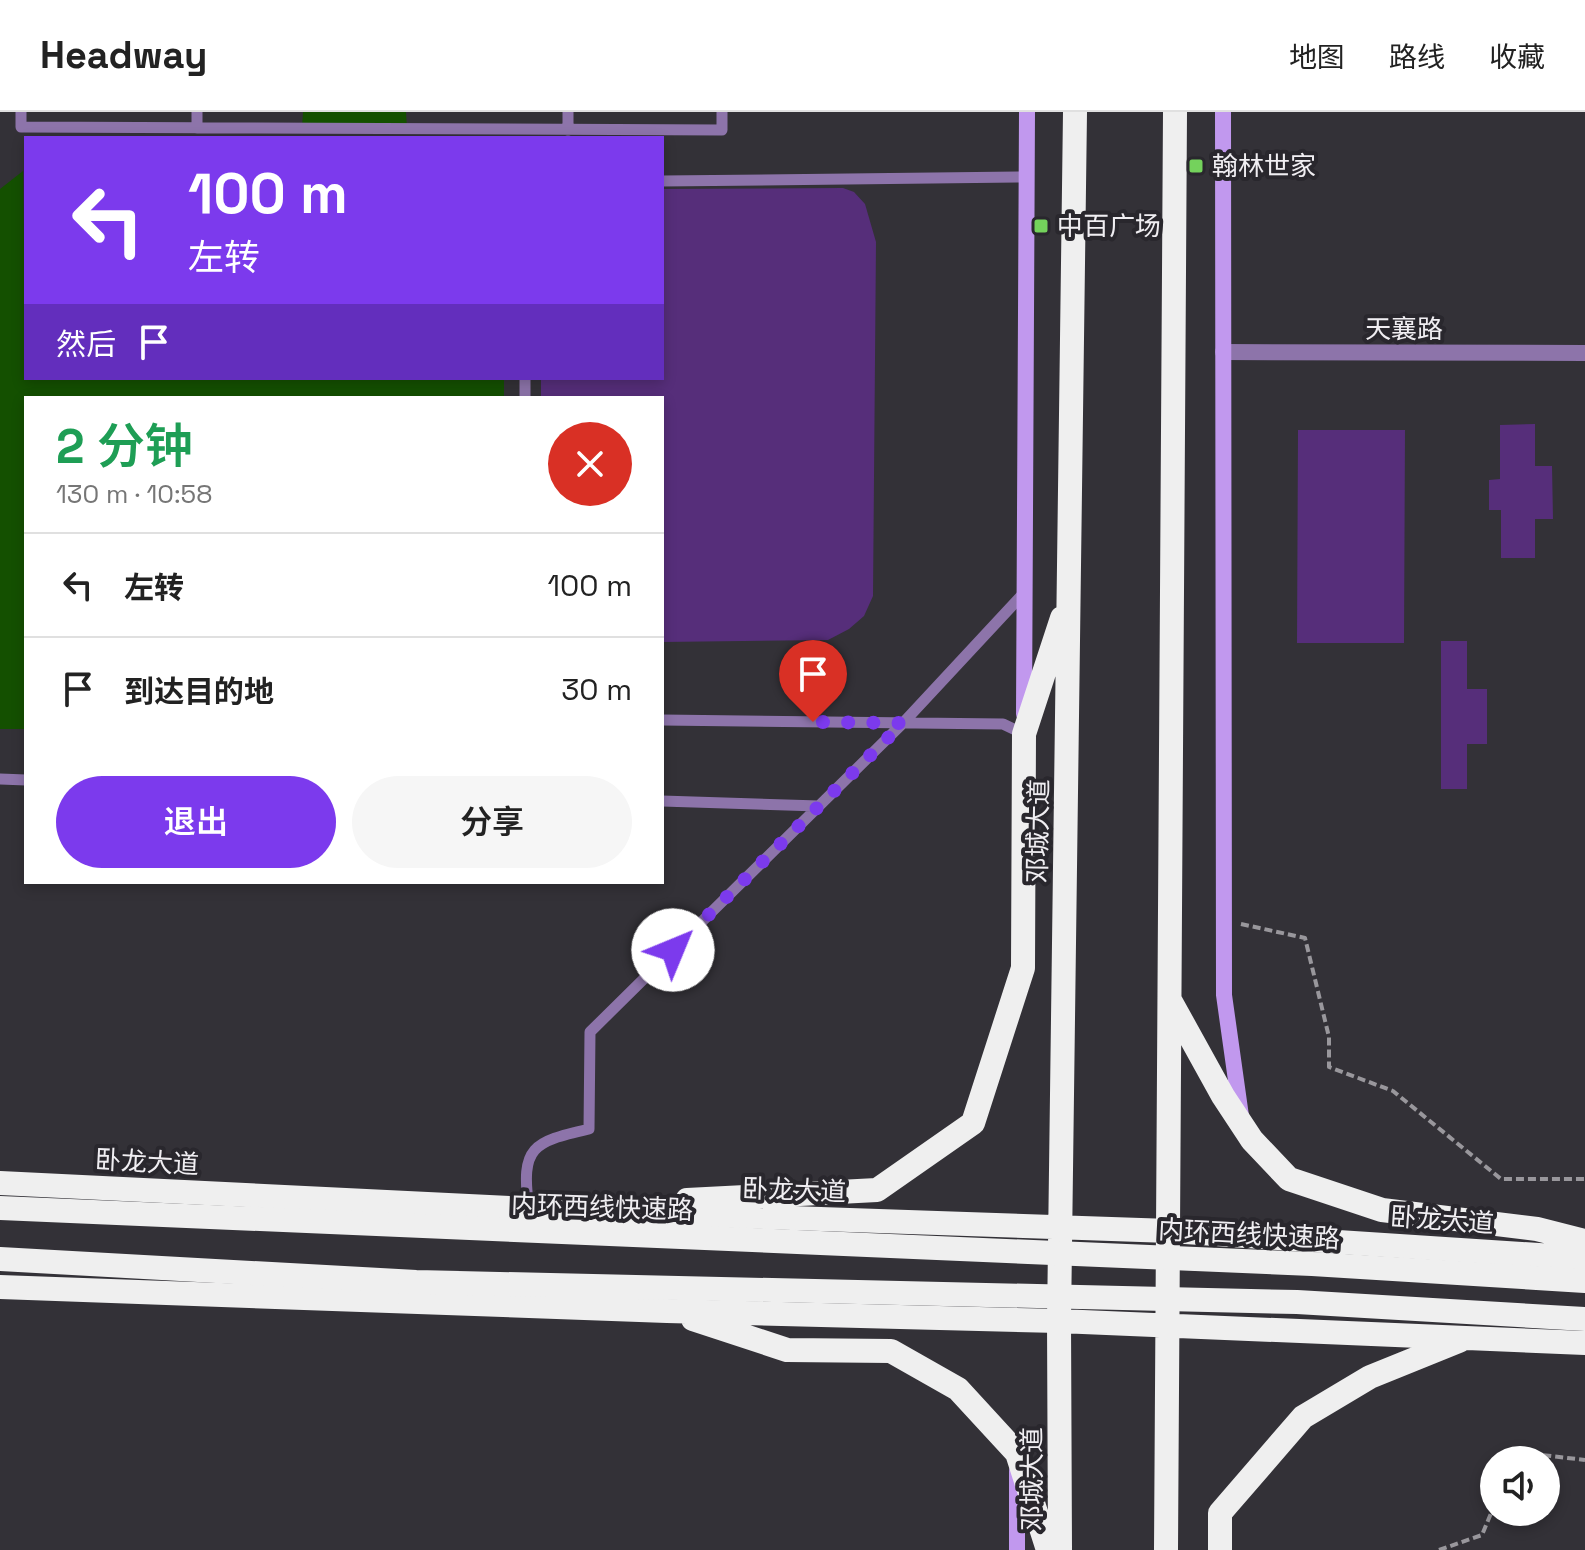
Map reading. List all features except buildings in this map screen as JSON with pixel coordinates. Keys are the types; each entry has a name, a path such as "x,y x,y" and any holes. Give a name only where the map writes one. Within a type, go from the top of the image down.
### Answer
{"highway":[{"name":"邓城大道","path":"1060,1550 1059,1321 1075,112"},
{"path":"1166,1550 1175,112"},
{"path":"529,1209 877,1190 973,1123 1023,968 1024,734 1069,595"},
{"path":"1171,1000 1242,1125 1289,1179 1382,1210 1537,1229 1585,1241"},
{"path":"0,1175 307,1188 423,1204"},
{"name":"卧龙大道","path":"0,1183 529,1209 1170,1231 1585,1258"},
{"name":"内环西线快速路","path":"0,1208 1312,1264 1585,1281"},
{"path":"0,1259 416,1282 1297,1302 1585,1319"},
{"path":"0,1287 520,1307 1059,1321 1585,1343"},
{"path":"0,1297 348,1311 520,1307"},
{"path":"667,1311 787,1350 891,1351 958,1389 1017,1453 1048,1550"},
{"path":"1220,1550 1220,1513 1303,1417 1370,1377 1466,1338"}],"street":[{"path":"1024,734 1027,112"},
{"path":"1223,112 1224,995 1242,1125"},
{"name":"天襄路","path":"1223,352 1585,353"},
{"path":"1017,1453 1017,1550"}],"lane":[{"path":"21,112 21,127 568,130 722,130 722,112"},
{"path":"197,112 197,128"},
{"path":"568,112 568,130"},
{"path":"664,181 1026,177"},
{"path":"529,1209 525,1180 530,1154 545,1140 589,1129 590,1032 903,723 1024,593"},
{"path":"664,720 1003,724 1024,734"},
{"path":"0,779 24,780"},
{"path":"664,801 819,806"}],"path":[{"path":"1223,920 1305,938 1329,1037 1329,1067 1393,1091 1501,1179 1585,1179"},
{"path":"1560,1457 1585,1460"},
{"path":"1439,1550 1482,1535 1486,1526"}],"green space":[{"path":"303,112 406,112 407,129 302,128"},
{"path":"23,171 24,380 504,380 504,396 24,396 24,729 0,729 0,189"}],"place":[{"name":"翰林世家","path":"1196,166"},
{"name":"中百广场","path":"1041,226"}],"route":[{"path":"673,950 903,723 813,722"}]}
